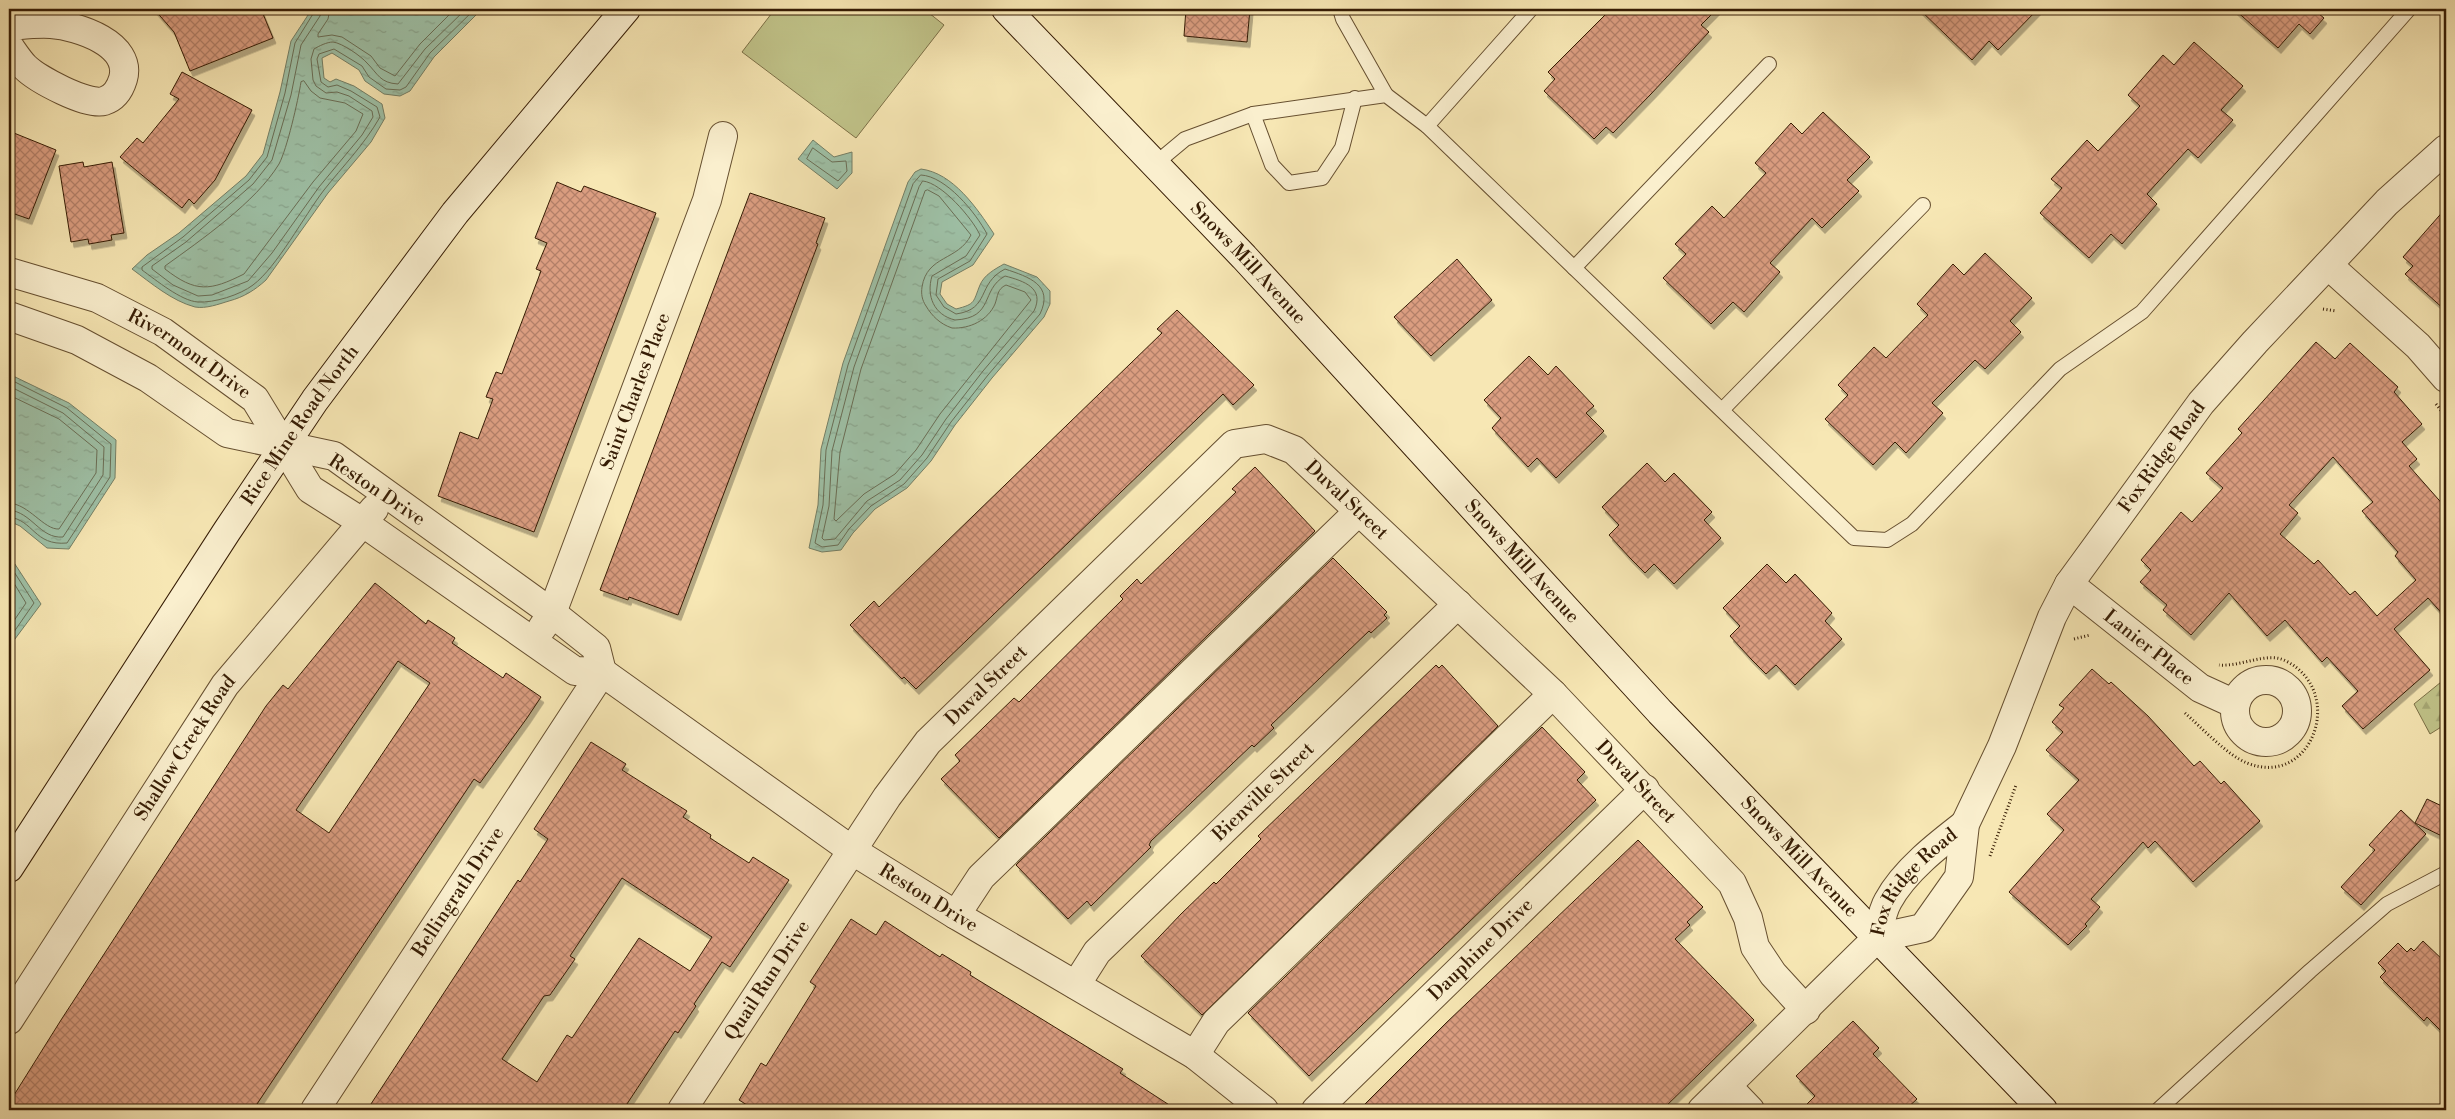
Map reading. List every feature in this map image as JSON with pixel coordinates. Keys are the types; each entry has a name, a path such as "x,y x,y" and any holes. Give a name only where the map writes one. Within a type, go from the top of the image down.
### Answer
{"street":[{"name":"Rice Mine Road North","path":"9,868 284,445 456,213 626,9"},
{"name":"Snows Mill Avenue","path":"1006,9 1244,257 1660,712 2043,1110"},
{"path":"9,26 51,24 98,38 119,52 124,61 125,73 121,86 112,98 102,102 69,94 44,82 24,67 9,46"},
{"name":"Saint Charles Place","path":"534,642 552,613 707,200 724,136"},
{"name":"Fox Ridge Road","path":"1965,824 1930,852 1887,901 1877,938 1923,928 1959,877 1965,824 2002,746 2052,618 2069,584 2201,403 2387,202 2446,149"},
{"path":"2328,264 2418,346 2446,378"},
{"name":"Rivermont Drive","path":"9,272 97,298 163,332 255,400 284,445"},
{"path":"9,316 77,340 148,378 227,433 284,445"},
{"name":"Duval Street","path":"853,851 887,797 928,742 1234,444 1266,439 1294,450 1553,694 1645,789 1732,882 1748,918 1755,947 1773,974 1806,1010"},
{"name":"Reston Drive","path":"284,445 334,456 552,613 596,648 602,672"},
{"name":"Reston Drive","path":"284,445 310,489 362,522 575,671 602,672 853,851 956,915 1195,1055 1264,1110"},
{"name":"Shallow Creek Road","path":"9,1020 225,685 386,494"},
{"path":"956,915 981,877 1358,512"},
{"name":"Lanier Place","path":"2069,584 2200,688 2235,704"},
{"name":"Bienville Street","path":"1076,985 1097,952 1458,604"},
{"name":"Bellingrath Drive","path":"315,1110 602,672"},
{"path":"1195,1055 1216,1022 1553,694"},
{"name":"Dauphine Drive","path":"1316,1110 1645,789"},
{"name":"Quail Run Drive","path":"682,1110 853,851"},
{"path":"1702,1110 1806,1010 1877,938"},
{"path":"1727,1086 1750,1110"}],"lane":[{"path":"1340,9 1343,19 1386,95 1427,126 1854,538 1887,540 1912,524 2060,370 2142,312 2408,9"},
{"path":"1427,126 1532,9"},
{"path":"1574,268 1769,64"},
{"path":"1155,164 1185,139 1253,114 1386,95"},
{"path":"1253,114 1272,165 1290,183 1298,182 1322,178 1342,148 1355,98"},
{"path":"1722,410 1923,206"},
{"path":"2158,1110 2310,971 2387,904 2446,873"}],"path":[{"path":"2319,309 2333,310 2340,313"},
{"path":"2434,402 2446,417"},
{"path":"2067,644 2081,636 2099,638"},
{"path":"2180,709 2238,758 2259,766 2280,766 2291,761 2308,746 2317,725 2318,702 2307,679 2294,666 2285,660 2273,657 2234,666 2213,664"},
{"path":"1988,863 2014,796 2018,778"}],"green space":[{"path":"775,9 924,9 944,25 856,138 742,52"},
{"path":"2446,678 2446,724 2430,734 2414,704"}],"water":[{"path":"312,9 482,9 434,57 410,91 400,96 384,94 365,81 359,70 332,53 322,58 324,78 330,82 336,79 354,86 382,104 385,118 371,142 328,193 266,280 244,295 208,307 195,307 186,304 162,291 132,269 147,255 179,233 246,176 263,154 280,92 291,41"},
{"path":"813,140 834,157 852,152 852,173 837,189 798,159"},
{"path":"921,169 944,177 954,184 980,213 994,234 973,265 942,282 940,294 947,304 956,309 971,304 984,278 1004,264 1037,277 1050,291 1050,304 1044,317 992,378 955,425 931,461 907,488 875,509 853,533 841,550 822,552 809,548 818,505 821,449 843,363 908,182 915,172"},
{"path":"9,374 69,403 116,440 115,478 69,549 47,548 20,526 9,521"},
{"path":"9,555 41,604 9,647"}],"building":[{"path":"154,9 261,9 273,38 190,71 174,32"},
{"path":"1186,9 1250,9 1247,42 1184,36"},
{"path":"1611,9 1717,9 1701,25 1709,32 1651,94 1613,133 1606,127 1594,139 1544,91 1555,79 1548,72"},
{"path":"1919,9 2038,9 1998,50 1989,41 1972,60"},
{"path":"2234,9 2313,9 2324,18 2310,34 2299,24 2278,48"},
{"path":"2194,42 2243,86 2221,110 2233,120 2198,158 2188,149 2147,194 2157,204 2122,244 2111,234 2089,258 2040,213 2062,188 2051,179 2087,140 2098,151 2140,106 2128,95 2163,55 2174,65"},
{"path":"182,72 252,110 215,180 194,204 189,199 182,208 120,157 137,138 143,143 179,99 170,94"},
{"path":"1823,112 1870,157 1847,180 1859,191 1822,228 1812,218 1770,263 1780,272 1744,312 1733,302 1711,324 1663,278 1686,254 1675,244 1712,206 1724,218 1766,173 1755,163 1791,123 1802,134"},
{"path":"9,131 56,150 29,219 9,212"},
{"path":"83,162 84,167 112,162 124,233 111,235 112,240 89,244 88,239 71,242 59,166"},
{"path":"557,182 581,192 584,186 656,213 534,532 438,496 460,432 478,439 493,399 486,397 496,372 502,374 541,271 536,269 547,243 535,238"},
{"path":"750,193 825,218 816,243 818,244 678,615 629,597 628,600 600,590"},
{"path":"2446,208 2446,311 2405,274 2413,266 2403,257"},
{"path":"1985,253 2032,298 2010,321 2021,332 1985,369 1975,360 1932,403 1943,413 1906,453 1895,442 1873,465 1825,419 1848,395 1838,385 1874,347 1886,358 1928,315 1917,304 1953,264 1964,275"},
{"path":"1457,259 1492,300 1431,356 1394,317"},
{"path":"1177,310 1254,385 1233,405 1223,394 916,689 904,677 902,679 850,625 874,601 879,607 1162,333 1157,329"},
{"path":"2316,342 2335,359 2350,343 2398,387 2394,392 2422,424 2402,442 2417,459 2409,466 2446,508 2446,618 2428,598 2394,629 2430,670 2363,729 2342,706 2358,691 2327,657 2322,662 2285,620 2267,636 2229,593 2191,635 2163,610 2167,605 2140,582 2151,570 2141,560 2181,512 2192,522 2223,488 2206,473 2242,433 2238,429","holes":["2333,457 2373,502 2362,511 2398,552 2395,556 2416,580 2377,616 2355,591 2350,595 2318,560 2314,564 2280,534 2298,513 2289,505"]},
{"path":"1529,356 1548,375 1556,366 1594,406 1586,413 1604,431 1556,478 1537,458 1528,467 1513,451 1492,428 1501,418 1484,400"},
{"path":"1647,463 1665,482 1674,473 1712,512 1704,520 1721,538 1674,584 1654,564 1645,573 1630,558 1609,535 1619,525 1602,507"},
{"path":"1255,467 1315,531 999,838 941,779 960,761 955,755 1014,698 1019,702 1123,599 1120,596 1137,579 1141,584 1236,492 1232,489"},
{"path":"1333,558 1387,612 1384,615 1387,618 1371,633 1369,631 1271,725 1274,728 1254,747 1252,745 1151,841 1149,845 1151,847 1091,906 1087,901 1068,919 1016,865"},
{"path":"1767,564 1786,583 1795,574 1832,613 1825,621 1842,639 1795,685 1776,665 1766,674 1751,659 1730,636 1740,626 1723,608"},
{"path":"375,583 426,624 428,620 455,638 452,643 503,678 506,673 541,697 480,783 474,779 253,1110 9,1110 9,1103 61,1020 266,706 283,685 288,689","holes":["398,661 430,683 329,833 296,810"]},
{"path":"1436,665 1439,668 1442,665 1498,726 1202,1015 1141,956 1181,914 1214,882 1216,884 1261,839 1258,836"},
{"path":"2092,669 2109,684 2111,682 2148,716 2194,766 2200,761 2221,784 2224,781 2260,821 2193,882 2155,841 2148,848 2143,842 2091,899 2100,907 2085,924 2087,926 2068,945 2009,892 2064,830 2047,814 2079,780 2046,750 2063,732 2052,722 2064,708 2059,705"},
{"path":"1542,727 1585,772 1577,780 1596,800 1309,1076 1248,1013"},
{"path":"591,742 626,764 622,770 687,811 683,817 711,835 710,838 749,863 753,857 789,880 730,967 722,962 694,1004 696,1006 678,1033 675,1031 623,1110 367,1110 518,880 520,882 548,839 534,829","holes":["622,878 712,937 690,971 639,938 572,1038 567,1035 537,1082 502,1059 544,996 550,995 575,959 570,956"]},
{"path":"2427,799 2446,808 2446,838 2415,823"},
{"path":"2401,810 2426,834 2361,905 2341,887 2375,850 2369,845"},
{"path":"1638,840 1703,907 1687,922 1690,925 1675,939 1754,1020 1662,1110 1359,1110 1446,1023"},
{"path":"851,919 876,935 885,921 940,957 942,954 971,972 970,975 1123,1069 1120,1073 1177,1110 755,1110 739,1100 761,1063 766,1066 816,986 810,982"},
{"path":"2423,941 2446,963 2446,1036 2427,1017 2424,1021 2380,977 2386,971 2378,963 2398,943 2407,952 2411,948 2414,951"},
{"path":"1853,1021 1879,1048 1873,1054 1917,1099 1905,1110 1801,1110 1815,1096 1796,1076"}]}
